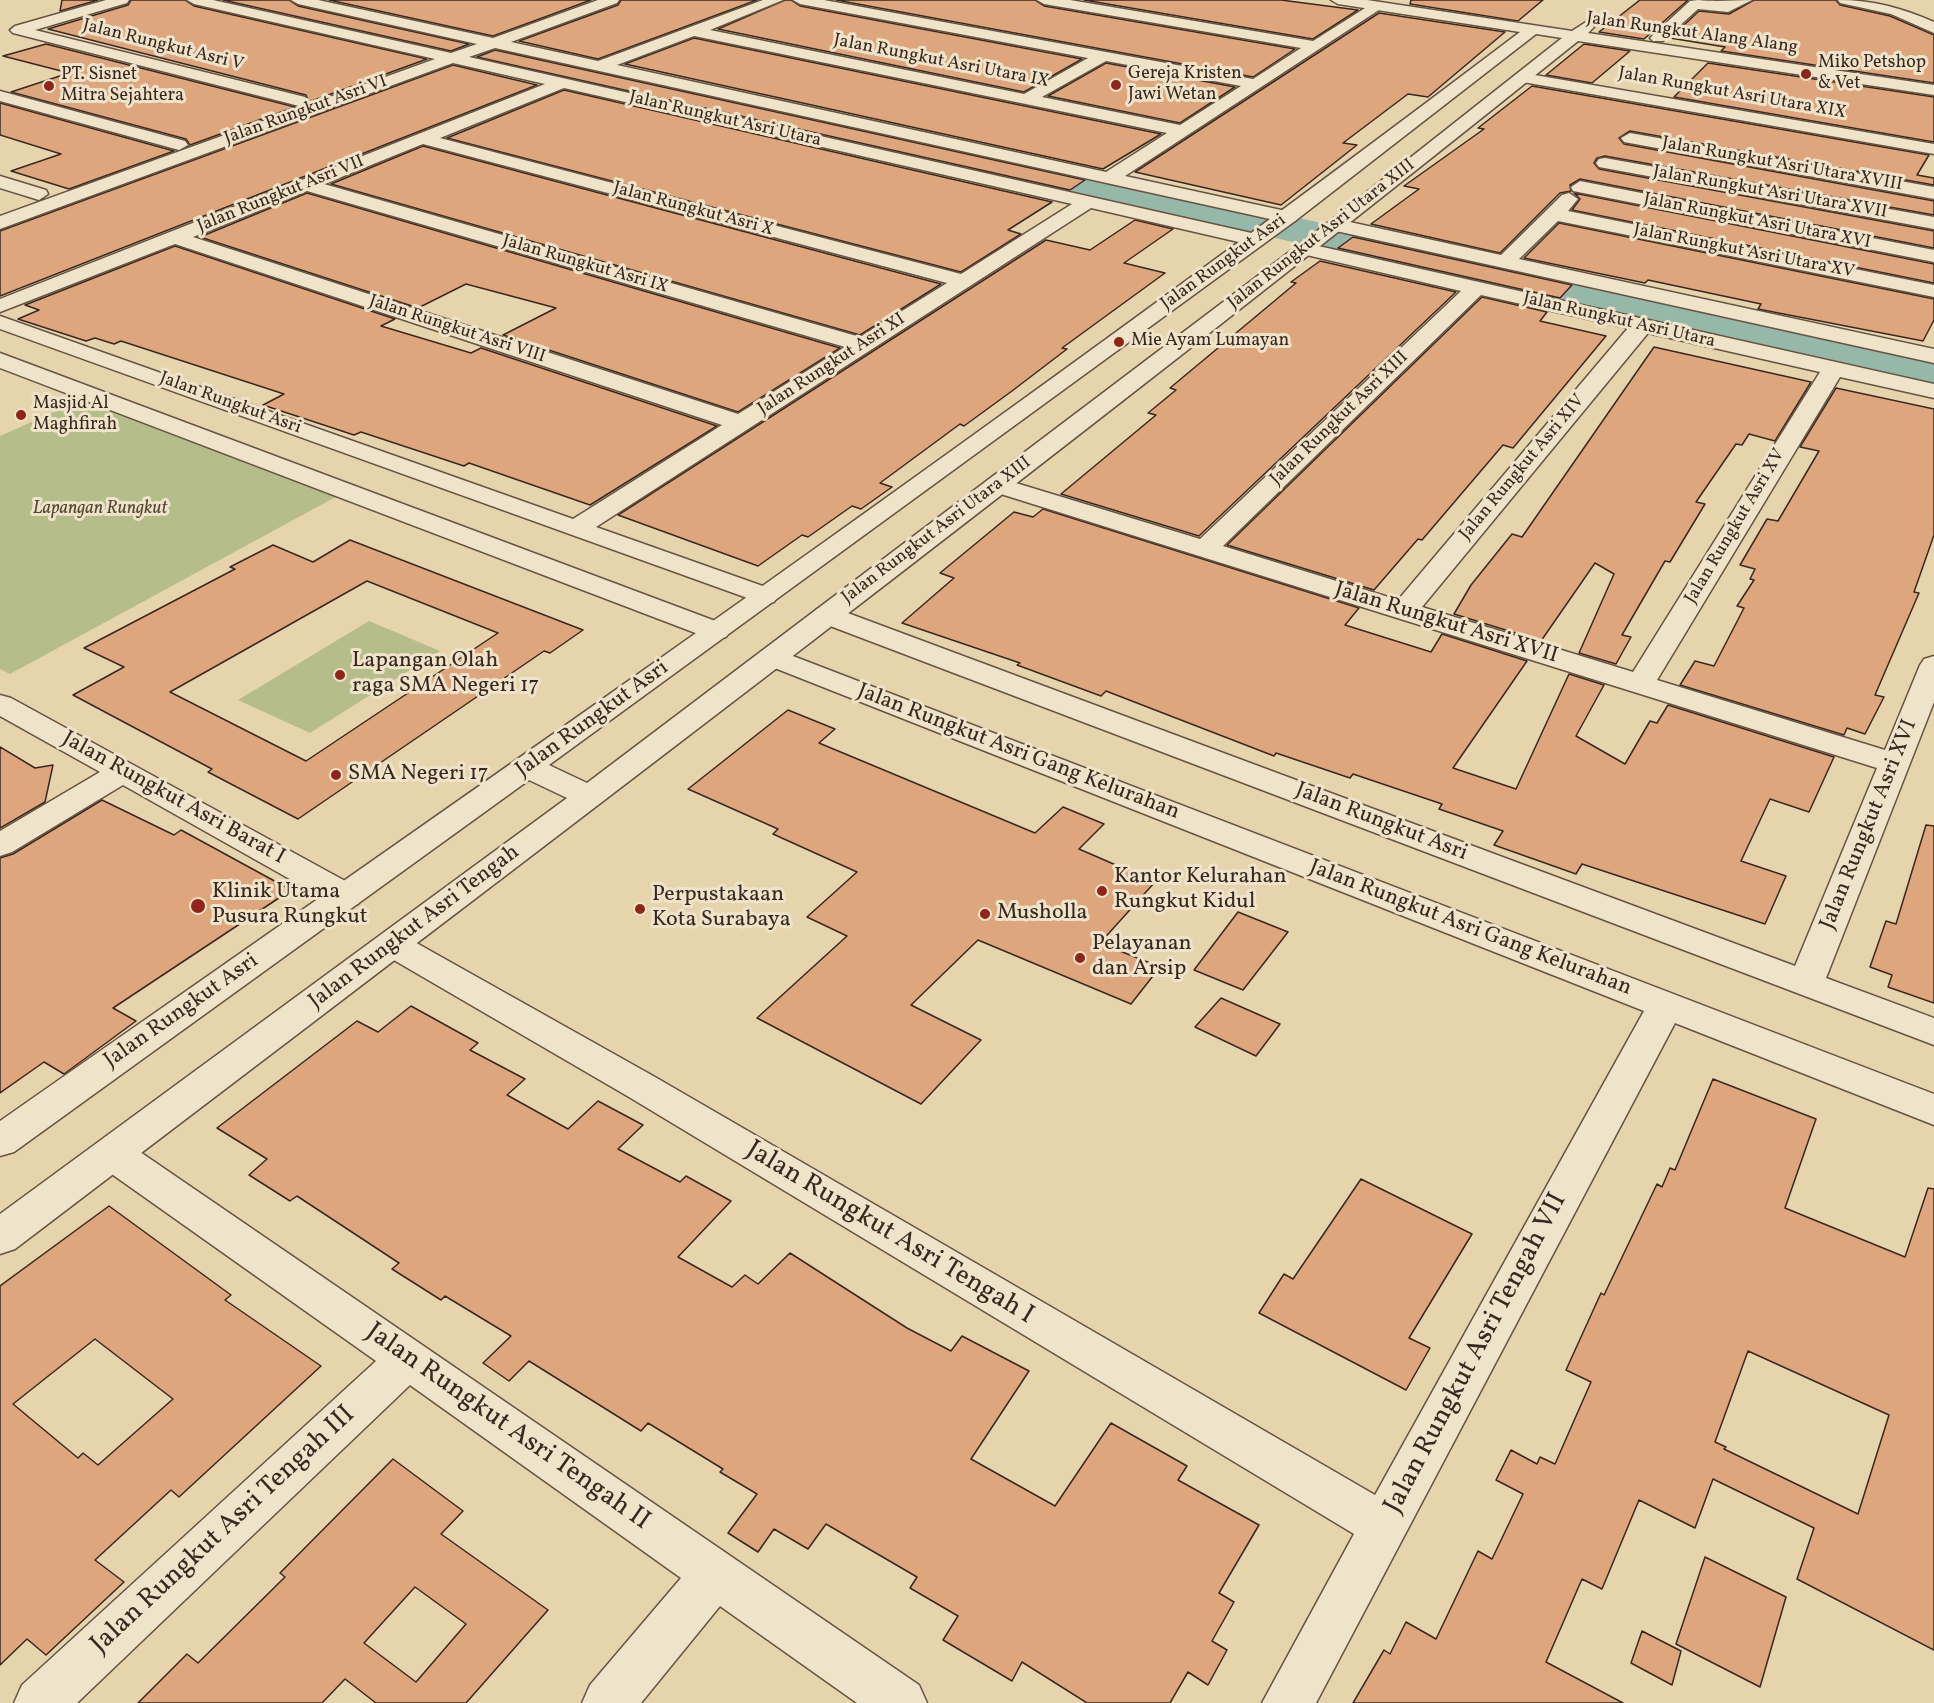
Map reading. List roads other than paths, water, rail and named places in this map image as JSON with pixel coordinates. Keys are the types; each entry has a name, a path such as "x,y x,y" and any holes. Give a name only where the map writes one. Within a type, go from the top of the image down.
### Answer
{"street":[{"path":"0,35 122,0"},
{"name":"Jalan Rungkut Asri Utara","path":"194,0 461,48 600,66 1109,178 1273,228"},
{"name":"Jalan Rungkut Asri Utara","path":"298,0 461,48 563,83 1088,202 1273,228"},
{"path":"461,48 580,0"},
{"name":"Jalan Rungkut Asri VI","path":"0,208 299,101 612,0"},
{"path":"600,66 776,0"},
{"path":"800,0 1256,84"},
{"path":"1044,0 1316,46"},
{"name":"Jalan Rungkut Alang Alang","path":"1338,0 1532,30 1658,38 1934,78"},
{"name":"Jalan Rungkut Alang Alang","path":"1413,0 1580,32 1934,90"},
{"path":"1658,38 1695,4 1728,8 1745,0"},
{"path":"1845,0 1896,11 1934,28"},
{"path":"1109,178 1378,6"},
{"name":"Jalan Rungkut Asri V","path":"18,30 299,101"},
{"name":"Jalan Rungkut Asri","path":"0,1141 527,767 1050,390 1273,228 1532,30"},
{"name":"Jalan Rungkut Asri Utara IX","path":"692,32 1183,131"},
{"name":"Jalan Rungkut Asri Utara XIII","path":"827,615 1334,227 1580,32"},
{"name":"Jalan Rungkut Asri VI","path":"0,223 461,48"},
{"path":"1026,99 1103,56"},
{"name":"Jalan Rungkut Asri Utara XIX","path":"1523,78 1934,149"},
{"name":"Jalan Rungkut Asri VII","path":"0,306 563,83"},
{"path":"0,96 179,144"},
{"path":"1505,262 1666,102"},
{"path":"1424,113 1468,121"},
{"name":"Jalan Rungkut Asri Utara XVIII","path":"1630,138 1934,192"},
{"name":"Jalan Rungkut Asri X","path":"423,139 963,281"},
{"name":"Jalan Rungkut Asri Utara XVII","path":"1605,163 1934,223"},
{"path":"0,182 39,194"},
{"name":"Jalan Rungkut Asri IX","path":"307,185 863,345"},
{"name":"Jalan Rungkut Asri Utara XVI","path":"1580,187 1934,256"},
{"name":"Jalan Rungkut Asri XI","path":"576,528 1088,202"},
{"name":"Jalan Rungkut Asri Utara XV","path":"1553,214 1934,291"},
{"name":"Jalan Rungkut Asri Utara","path":"1334,227 1934,356"},
{"name":"Jalan Rungkut Asri VIII","path":"174,237 741,423"},
{"name":"Jalan Rungkut Asri Utara","path":"1308,246 1475,289 1934,391"},
{"name":"Jalan Rungkut Asri XIII","path":"1205,549 1475,289"},
{"name":"Jalan Rungkut Asri","path":"0,322 765,596"},
{"name":"Jalan Rungkut Asri XIV","path":"1404,611 1642,326"},
{"name":"Jalan Rungkut Asri","path":"0,360 716,631"},
{"name":"Jalan Rungkut Asri XV","path":"1640,684 1833,369"},
{"path":"1050,390 1102,405"},
{"path":"159,420 208,397"},
{"name":"Jalan Rungkut Asri XVII","path":"997,485 1895,763"},
{"name":"Jalan Rungkut Asri","path":"827,615 1934,1032"},
{"name":"Jalan Rungkut Asri Tengah","path":"0,1237 590,796 827,615"},
{"name":"Jalan Rungkut Asri Gang Kelurahan","path":"772,657 1934,1110"},
{"name":"Jalan Rungkut Asri XVI","path":"1806,984 1934,665"},
{"name":"Jalan Rungkut Asri Barat I","path":"0,704 346,896"},
{"path":"527,767 590,796"},
{"path":"0,845 123,772"},
{"name":"Jalan Rungkut Asri Tengah I","path":"392,944 642,1088 1384,1526"},
{"name":"Jalan Rungkut Asri Tengah VII","path":"1288,1703 1666,1005"},
{"name":"Jalan Rungkut Asri Tengah II","path":"113,1154 901,1703"},
{"name":"Jalan Rungkut Asri Tengah III","path":"40,1703 408,1359"},
{"path":"608,1703 716,1574"}],"waterway":[{"path":"267,0 587,72"},
{"path":"986,161 1934,373"}],"place":[{"name":"Miko Petshop & Vet","path":"1806,74"},
{"name":"Gereja Kristen Jawi Wetan","path":"1116,85"},
{"name":"PT. Sisnet Mitra Sejahtera","path":"49,86"},
{"name":"Mie Ayam Lumayan","path":"1119,342"},
{"name":"Masjid Al Maghfirah","path":"21,415"},
{"name":"Lapangan Olah raga SMA Negeri 17","path":"340,675"},
{"name":"SMA Negeri 17","path":"336,775"},
{"name":"Kantor Kelurahan Rungkut Kidul","path":"1102,891"},
{"name":"Klinik Utama Pusura Rungkut","path":"198,906"},
{"name":"Perpustakaan Kota Surabaya","path":"640,909"},
{"name":"Musholla","path":"985,914"},
{"name":"Pelayanan dan Arsip","path":"1080,958"}],"park label":[{"name":"Lapangan Rungkut","path":"100,510"}]}
